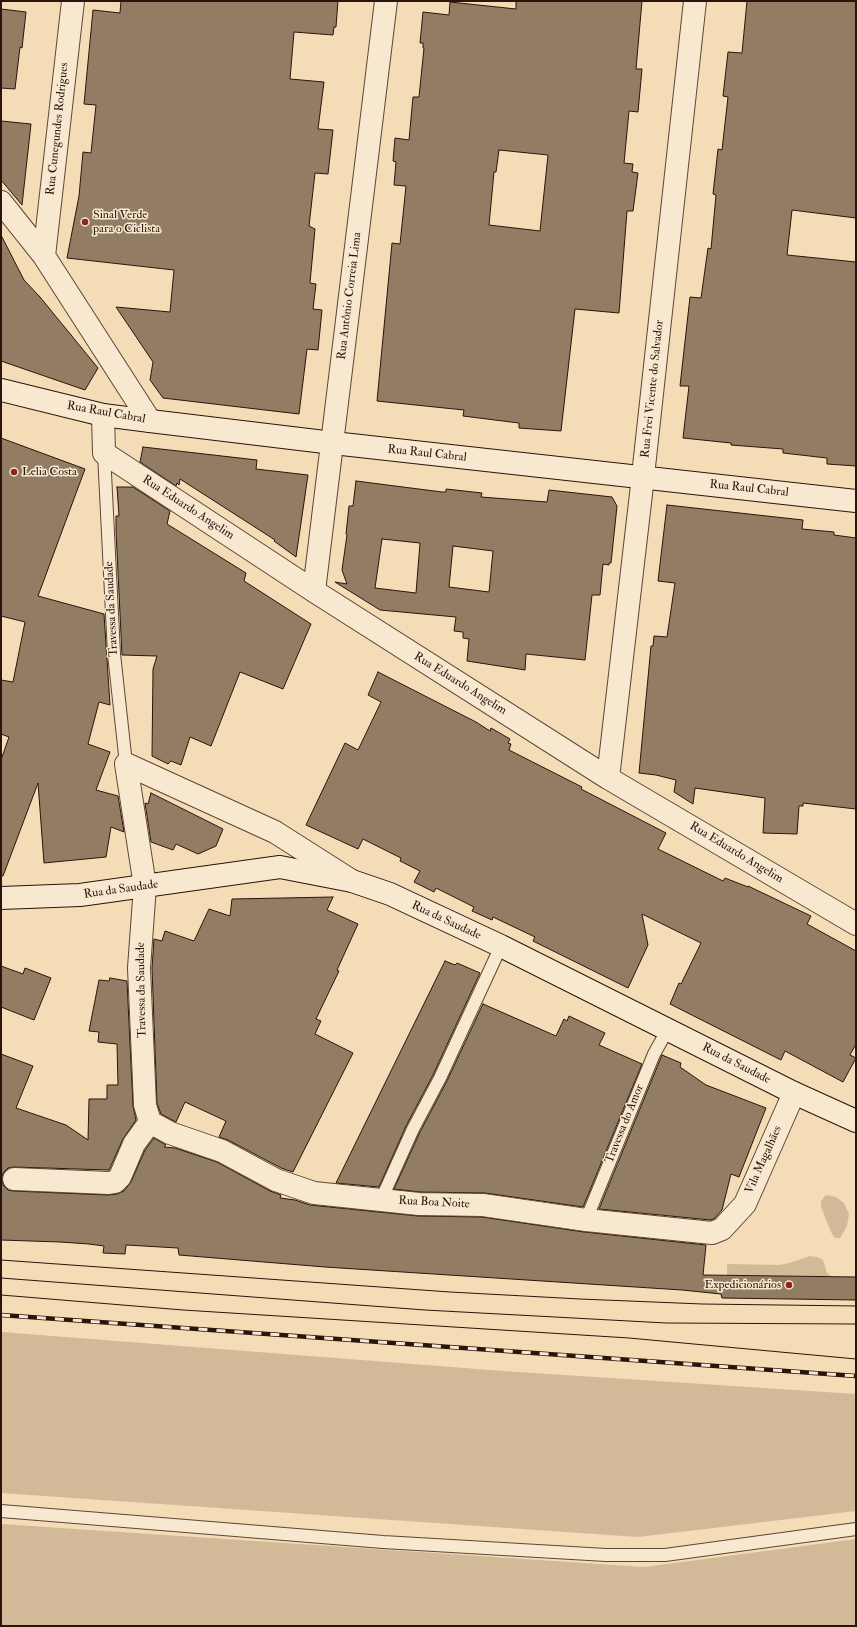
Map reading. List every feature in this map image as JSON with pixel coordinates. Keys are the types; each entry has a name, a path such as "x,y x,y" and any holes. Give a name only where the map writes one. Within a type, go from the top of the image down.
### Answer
{"street":[{"name":"Rua Cunegundes Rodrigues","path":"44,256 73,1"},
{"name":"Rua Antônio Correia Lima","path":"314,592 386,1"},
{"name":"Rua Frei Vicente do Salvador","path":"608,778 643,478 695,1"},
{"path":"1,202 44,256 150,421"},
{"name":"Rua Raul Cabral","path":"1,390 103,415 333,443 856,501"},
{"path":"103,415 104,453"},
{"name":"Rua Eduardo Angelim","path":"104,453 314,592 608,778 856,924"},
{"path":"126,764 275,832 352,881"},
{"name":"Travessa da Saudade","path":"126,764 145,886 139,968 145,1105 150,1122"},
{"name":"Rua da Saudade","path":"1,898 80,895 280,867 352,881 390,894 501,946 794,1093 856,1121"},
{"name":"Vila Magalhães","path":"729,1222 744,1204 794,1093"},
{"path":"14,1179 109,1184 115,1182 120,1177 134,1144 150,1122"},
{"name":"Rua Boa Noite","path":"150,1122 170,1133 222,1151 276,1180 314,1193 419,1204 483,1205 586,1220 712,1233 722,1229 729,1222"}],"lane":[{"name":"Travessa da Saudade","path":"104,453 114,654 126,764"},
{"path":"381,1200 413,1129 440,1078 501,946"},
{"name":"Travessa do Amor","path":"586,1220 654,1054 668,1029"},
{"path":"1,1511 383,1542 606,1555 665,1554 856,1529"}],"shaded area":[{"path":"826,1195 836,1197 844,1203 849,1214 847,1226 840,1238 835,1238 831,1232 821,1207 821,1201"},
{"path":"810,1256 823,1260 827,1273 833,1277 727,1275 727,1264 780,1265"},
{"path":"1,1332 503,1371 856,1394 856,1511 638,1537 1,1493"},
{"path":"1,1524 644,1567 856,1539 856,1626 1,1626"}],"building":[{"path":"121,1 338,1 336,27 334,27 333,35 294,32 290,79 324,82 318,129 333,130 328,174 315,173 309,226 315,229 310,283 316,284 313,309 322,310 318,350 307,349 299,414 163,398 150,380 153,362 116,307 170,312 174,270 67,258 79,196 83,152 91,153 96,105 84,104 93,10 120,13"},
{"path":"516,1 642,1 636,69 642,69 638,112 629,111 624,163 633,164 632,172 638,173 633,211 627,211 619,313 575,309 561,431 519,428 519,423 463,416 464,410 377,401 392,243 400,244 406,186 394,185 396,162 393,161 395,138 409,140 413,97 419,97 424,48 423,43 420,43 423,12 449,15 450,2 516,9","holes":["499,150 548,155 540,231 489,225 494,172 496,172"]},
{"path":"747,1 856,1 856,218 792,210 787,255 856,262 856,466 827,464 827,458 783,453 783,449 731,445 731,443 683,438 689,386 680,386 690,297 701,298 708,248 711,249 716,195 713,194 718,149 722,150 728,97 723,96 728,52 742,53"},
{"path":"1,9 26,12 15,89 1,88"},
{"path":"1,121 31,124 22,205 1,180"},
{"path":"1,235 24,280 40,297 98,368 85,390 1,361"},
{"path":"1,438 85,469 38,596 104,614 110,705 99,702 88,744 110,752 96,790 118,796 124,832 111,827 106,857 44,863 38,783 3,876 1,876 1,760 9,737 1,734 1,680 13,682 25,622 1,616"},
{"path":"143,447 257,460 256,469 308,475 296,557 274,541 275,540 180,479 179,485 177,483 176,486 140,462"},
{"path":"356,481 442,492 446,492 446,489 482,493 481,497 547,502 549,490 612,497 617,506 611,563 609,563 609,565 603,564 600,595 592,595 585,660 526,654 525,670 467,661 469,639 463,638 463,632 454,631 456,617 380,610 335,582 347,584 342,570 349,506 353,506","holes":["382,539 420,543 416,593 375,588","453,546 493,551 489,592 449,587"]},
{"path":"117,487 133,487 170,511 167,524 246,573 244,581 311,624 283,689 240,672 211,746 190,737 181,765 171,761 168,764 152,756 153,669 157,656 122,655 116,531 116,516 119,516"},
{"path":"667,505 803,520 802,529 834,532 834,535 856,538 856,809 803,803 803,806 799,806 797,834 763,833 765,798 695,788 693,804 674,792 676,780 639,773 651,646 653,646 654,636 667,637 675,583 658,581"},
{"path":"378,672 476,722 490,731 491,728 510,739 508,743 511,744 509,750 582,787 581,789 666,833 658,849 723,881 725,878 748,886 811,916 807,924 856,951 856,1044 850,1055 856,1058 843,1082 785,1051 781,1060 670,1004 679,983 681,984 701,943 642,914 648,945 628,988 533,941 535,937 493,917 492,920 472,911 474,907 436,888 434,892 414,882 420,871 400,861 401,858 363,839 358,849 306,825 345,743 358,750 381,702 368,695"},
{"path":"151,793 223,829 216,846 198,854 176,844 173,850 151,842 145,803 148,804"},
{"path":"333,897 327,910 358,924 337,970 339,971 316,1019 321,1021 315,1034 353,1053 293,1172 281,1168 228,1140 219,1137 226,1121 185,1102 176,1122 161,1114 157,1103 152,968 154,939 162,941 165,931 194,941 209,909 230,916 232,899"},
{"path":"445,961 455,965 457,963 480,973 433,1075 406,1126 379,1187 336,1183"},
{"path":"1,966 23,974 25,968 51,978 34,1020 1,1007"},
{"path":"110,978 127,981 133,1106 136,1120 123,1139 109,1170 8,1168 3,1173 2,1178 3,1185 8,1190 108,1195 117,1194 124,1191 131,1182 145,1150 154,1138 166,1145 164,1147 175,1148 217,1162 270,1191 281,1195 280,1198 295,1200 310,1205 418,1216 482,1217 584,1232 706,1245 703,1275 856,1277 856,1300 722,1298 721,1294 682,1290 325,1267 179,1255 178,1248 126,1245 125,1254 103,1253 104,1246 89,1244 1,1240 1,1054 33,1066 16,1108 66,1125 88,1140 89,1099 107,1099 107,1085 118,1085 117,1044 98,1042 99,1032 89,1031 99,980 109,981"},
{"path":"483,1004 556,1036 564,1019 567,1021 569,1016 605,1033 599,1045 642,1064 583,1207 485,1193 420,1192 394,1189 420,1132 447,1081"},
{"path":"662,1055 681,1063 680,1067 706,1085 766,1108 739,1177 731,1174 722,1210 715,1218 711,1220 599,1209"}],"tram line":[{"path":"1,1260 450,1292 580,1299 702,1304 856,1306"},
{"path":"1,1278 425,1310 666,1323 856,1324"},
{"path":"1,1295 183,1310 629,1338 856,1359"}],"railway":[{"path":"1,1315 856,1376"}],"place":[{"name":"Sinal Verde para o Ciclista","path":"85,222"},
{"name":"Lelia Costa","path":"14,472"},
{"name":"Expedicionários","path":"789,1285"}]}
